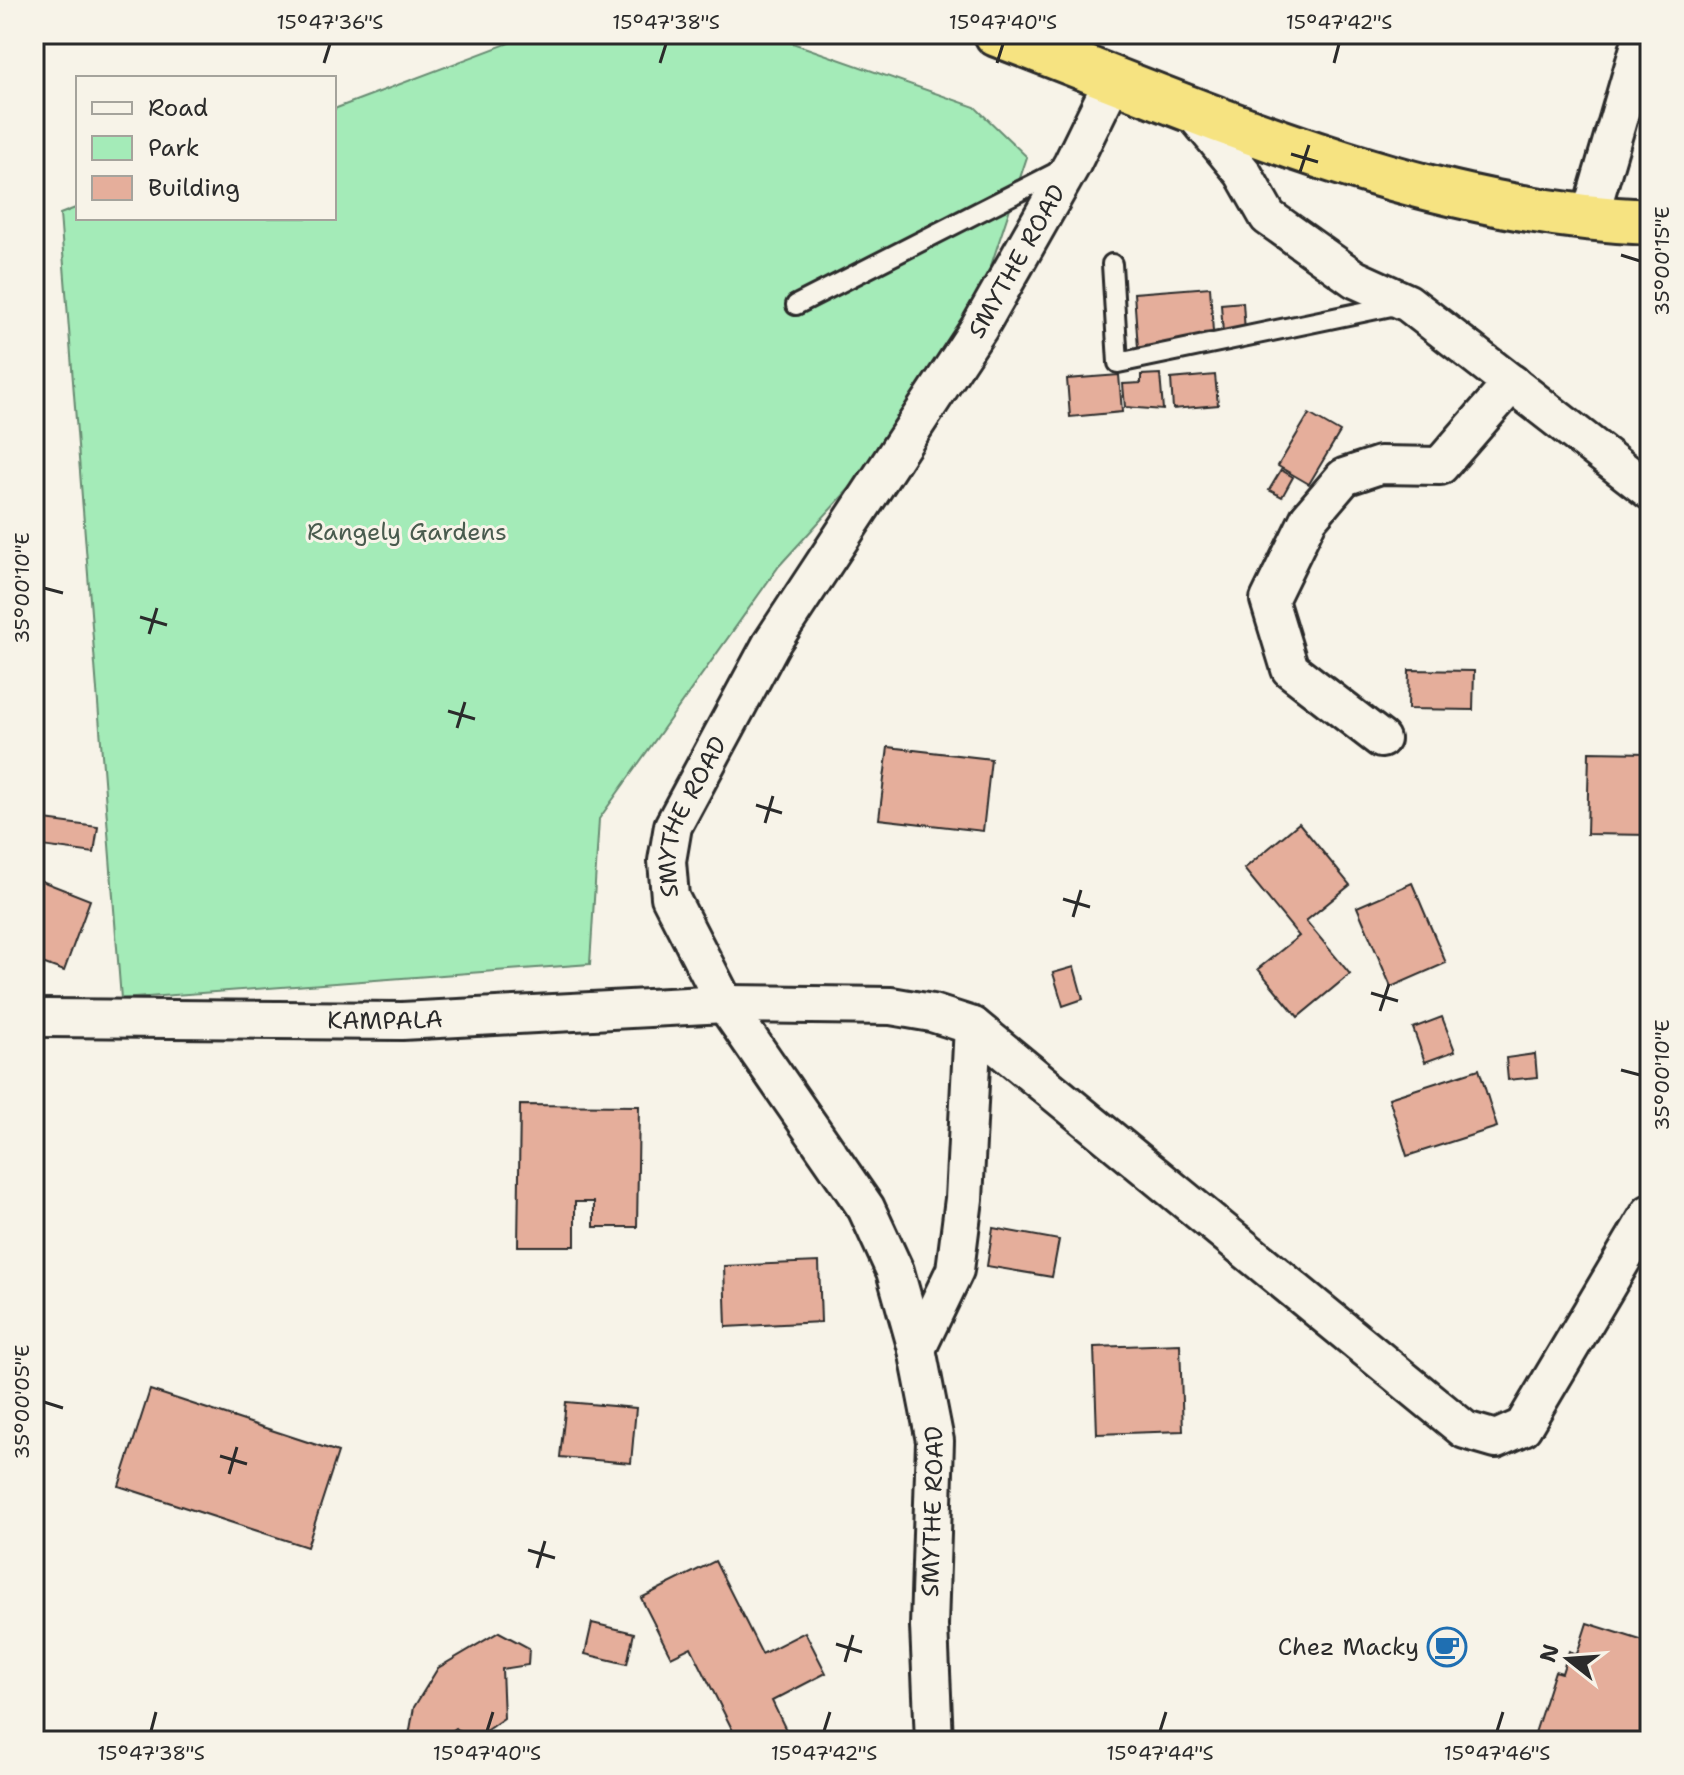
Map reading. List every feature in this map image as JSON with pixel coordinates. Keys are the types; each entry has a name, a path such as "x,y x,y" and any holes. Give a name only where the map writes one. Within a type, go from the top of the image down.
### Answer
{"highway":[{"path":"997,34 1191,110 1386,176 1459,195 1589,219 1650,222"}],"street":[{"path":"1589,219 1643,34"},
{"name":"SMYTHE ROAD","path":"934,1741 929,1626 935,1441 917,1349 895,1271 866,1208 725,1004 670,897 667,861 673,826 771,644 979,328 1072,164 1114,78"},
{"path":"1191,110 1243,173 1268,217 1355,279 1408,303 1650,491"},
{"path":"1381,739 1290,669 1269,600 1309,518 1344,477 1380,465 1440,466 1512,383"},
{"name":"KAMPALA","path":"45,1018 402,1021 725,1004 891,1006 932,1013 973,1026"},
{"path":"973,1026 1465,1430 1496,1439 1523,1427 1650,1213"},
{"path":"917,1349 955,1270 964,1199 973,1026"}],"lane":[{"path":"796,305 1072,164"},
{"path":"1112,264 1118,363 1408,303"}],"green space":[{"name":"Rangely Gardens","path":"533,34 767,34 975,107 1027,157 956,371 779,566 599,819 590,964 121,999 60,214 76,208 76,220 336,220 336,108"}],"building":[{"path":"1210,287 1213,332 1204,333 1205,342 1138,348 1134,293"},
{"path":"1243,302 1245,332 1223,334 1221,304"},
{"path":"1160,374 1163,410 1125,407 1123,384 1141,383 1141,375"},
{"path":"1119,375 1122,412 1070,417 1067,379"},
{"path":"1215,375 1218,405 1173,409 1171,379"},
{"path":"1309,414 1340,432 1309,484 1278,466"},
{"path":"1281,470 1293,477 1282,497 1269,490"},
{"path":"1409,670 1474,671 1473,710 1408,709"},
{"path":"888,747 991,759 983,831 879,819"},
{"path":"1589,752 1650,753 1650,835 1587,834"},
{"path":"37,819 98,827 94,853 34,845"},
{"path":"1299,823 1350,885 1306,921 1350,974 1298,1017 1258,969 1299,936 1244,869"},
{"path":"34,878 90,900 64,971 34,960"},
{"path":"1412,883 1446,963 1391,987 1357,907"},
{"path":"1074,967 1083,999 1063,1006 1053,973"},
{"path":"1442,1017 1455,1051 1425,1062 1413,1028"},
{"path":"1535,1054 1537,1077 1508,1080 1506,1058"},
{"path":"1479,1069 1497,1127 1407,1156 1389,1098"},
{"path":"520,1105 639,1106 637,1227 594,1227 594,1202 575,1202 575,1246 518,1246"},
{"path":"993,1228 1059,1240 1052,1277 987,1266"},
{"path":"819,1262 821,1322 726,1327 724,1266"},
{"path":"1180,1344 1183,1431 1097,1434 1094,1347"},
{"path":"150,1390 338,1452 307,1547 119,1486"},
{"path":"566,1402 636,1408 631,1463 560,1457"},
{"path":"715,1561 762,1654 805,1632 826,1673 772,1701 786,1730 765,1741 738,1741 691,1647 671,1657 641,1598"},
{"path":"592,1623 634,1633 627,1664 585,1654"},
{"path":"1587,1623 1650,1643 1650,1729 1644,1727 1640,1741 1560,1741 1535,1733 1555,1671 1562,1673 1569,1651 1577,1654"},
{"path":"499,1632 529,1648 528,1665 502,1669 504,1718 471,1741 456,1728 438,1741 408,1741 414,1707 438,1668"}],"place":[{"name":"Chez Macky","path":"1447,1647"}]}
